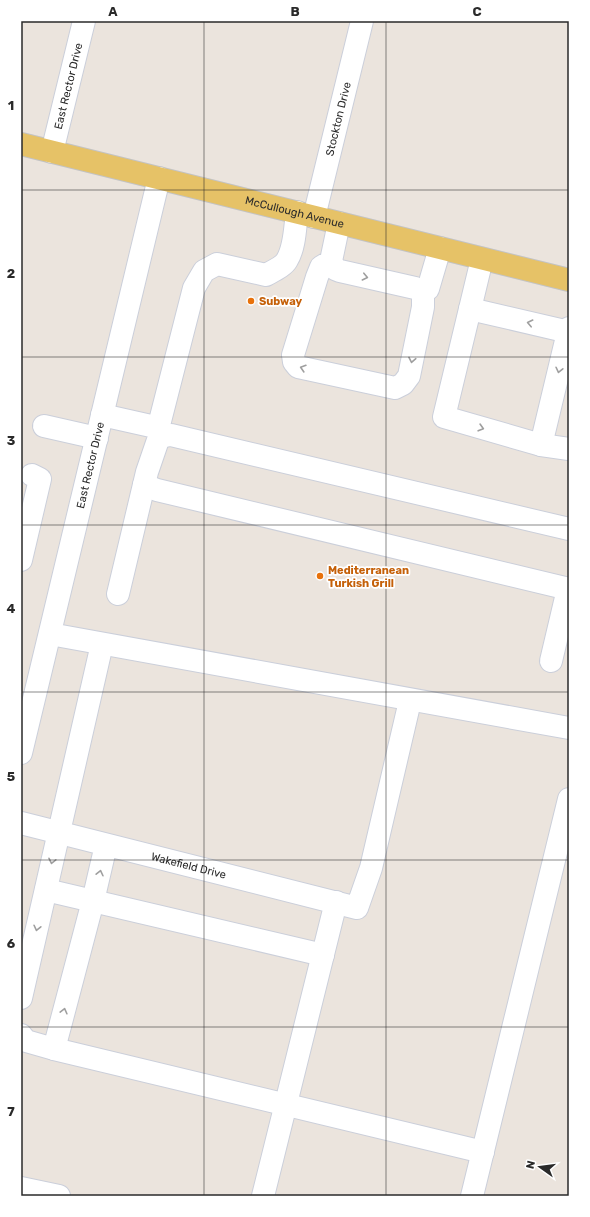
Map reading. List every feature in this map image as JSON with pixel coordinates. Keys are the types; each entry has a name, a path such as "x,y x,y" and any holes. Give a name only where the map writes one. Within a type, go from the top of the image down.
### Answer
{"main road":[{"name":"McCullough Avenue","path":"21,144 482,259 568,276"}],"street":[{"name":"East Rector Drive","path":"52,152 84,21"},
{"name":"Stockton Drive","path":"118,594 194,288 204,271 216,264 266,275 287,261 291,248 306,215 362,21"},
{"name":"East Rector Drive","path":"21,753 159,178"},
{"path":"339,223 331,261 335,269 415,288 423,292"},
{"path":"423,292 428,288 440,248"},
{"path":"482,259 444,417 541,445 569,449"},
{"path":"331,261 321,267 311,290 293,355 294,362 298,367 395,388 403,384 409,376 423,307 423,292"},
{"path":"470,309 569,331 541,445"},
{"path":"102,415 158,433 569,529"},
{"path":"44,426 97,438"},
{"path":"21,560 40,479 32,475"},
{"path":"144,485 172,494 569,589 551,661"},
{"path":"50,634 569,728"},
{"path":"21,998 102,644"},
{"path":"263,1196 287,1106 323,955 346,905 371,868 410,700"},
{"path":"472,1196 569,799"},
{"name":"Wakefield Drive","path":"21,823 346,905"},
{"path":"54,1049 93,901 106,844"},
{"path":"46,890 323,955"},
{"path":"21,1035 26,1041 54,1049 482,1152"},
{"path":"21,1188 59,1196"}],"place":[{"name":"Subway","path":"251,301"},
{"name":"Mediterranean Turkish Grill","path":"320,576"}]}
